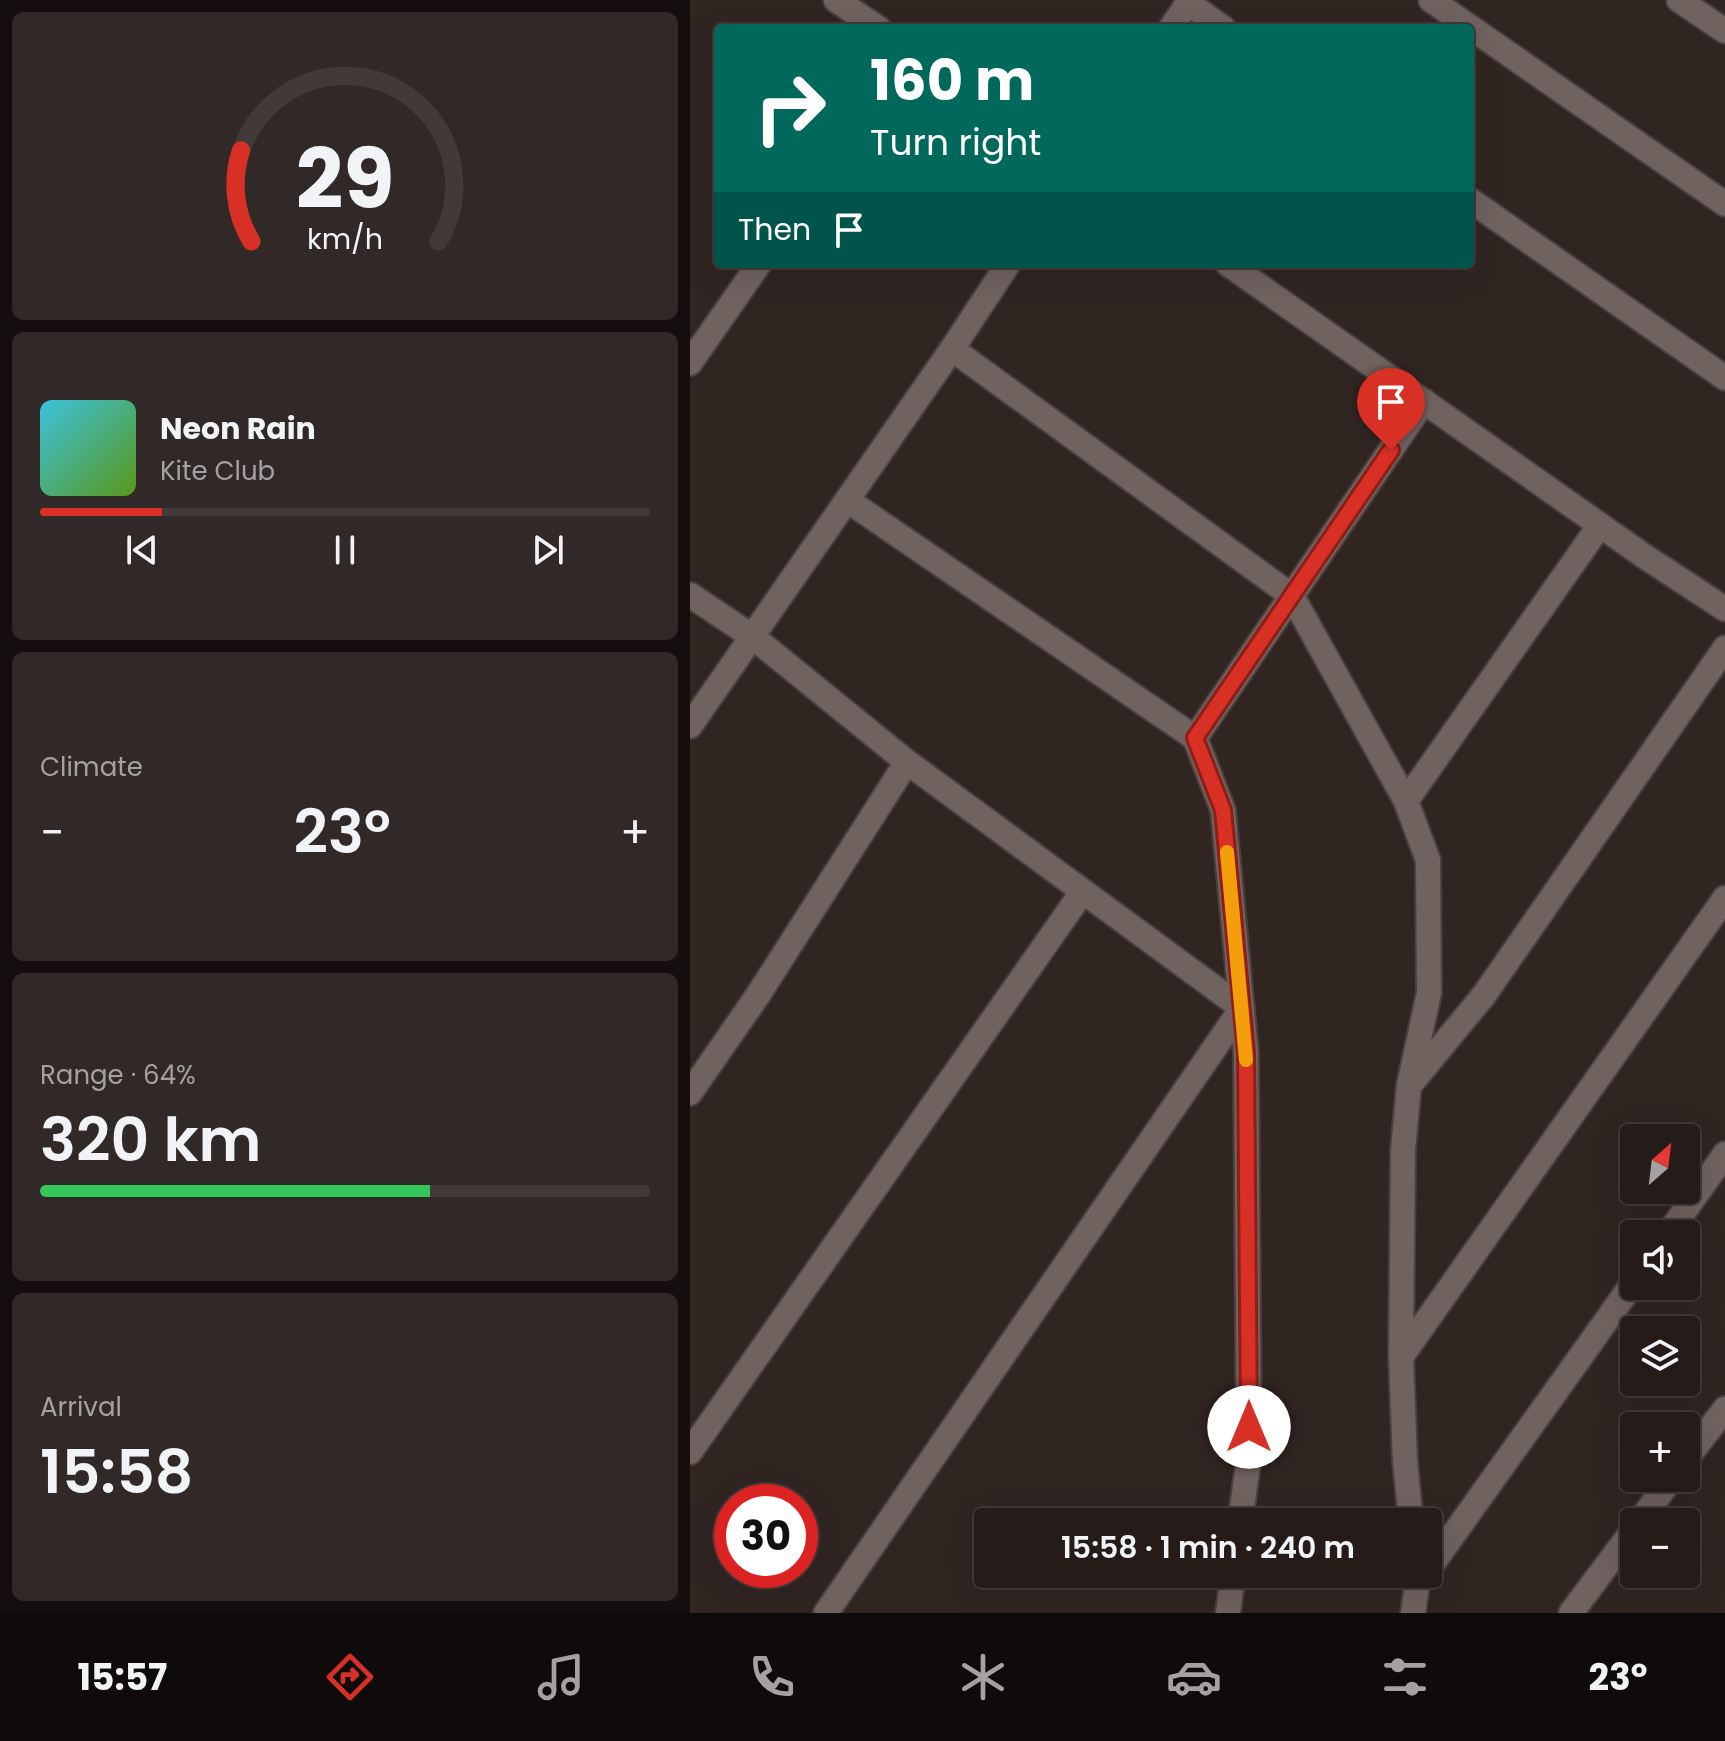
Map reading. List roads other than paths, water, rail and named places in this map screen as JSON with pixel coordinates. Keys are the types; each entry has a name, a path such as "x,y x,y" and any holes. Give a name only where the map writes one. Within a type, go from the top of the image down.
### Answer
{"street":[{"path":"836,0 872,24"},
{"path":"1431,0 1466,24"},
{"path":"1679,0 1725,31"},
{"path":"1174,24 1189,2 1218,24"},
{"path":"1474,30 1725,204"},
{"path":"1474,203 1725,378"},
{"path":"690,363 756,268"},
{"path":"690,726 1005,268"},
{"path":"1234,268 1725,609"},
{"path":"952,349 1292,596 1406,801 1428,860 1429,993 1409,1085 1403,1150 1401,1357 1410,1508"},
{"path":"1195,738 1424,401"},
{"path":"847,500 1195,738 1223,810 1246,1053 1249,1458 1242,1508"},
{"path":"1406,801 1600,525"},
{"path":"690,595 753,637 907,762 1242,1008"},
{"path":"1409,1085 1484,995 1725,648"},
{"path":"690,1093 758,995 907,762"},
{"path":"690,1452 1083,891"},
{"path":"1401,1357 1725,898"},
{"path":"826,1613 1242,1008"},
{"path":"1678,1220 1725,1154"},
{"path":"1442,1548 1621,1300"},
{"path":"1700,1441 1725,1409"},
{"path":"1571,1613 1620,1548"},
{"path":"1228,1613 1231,1588"},
{"path":"1413,1613 1419,1588"}]}
